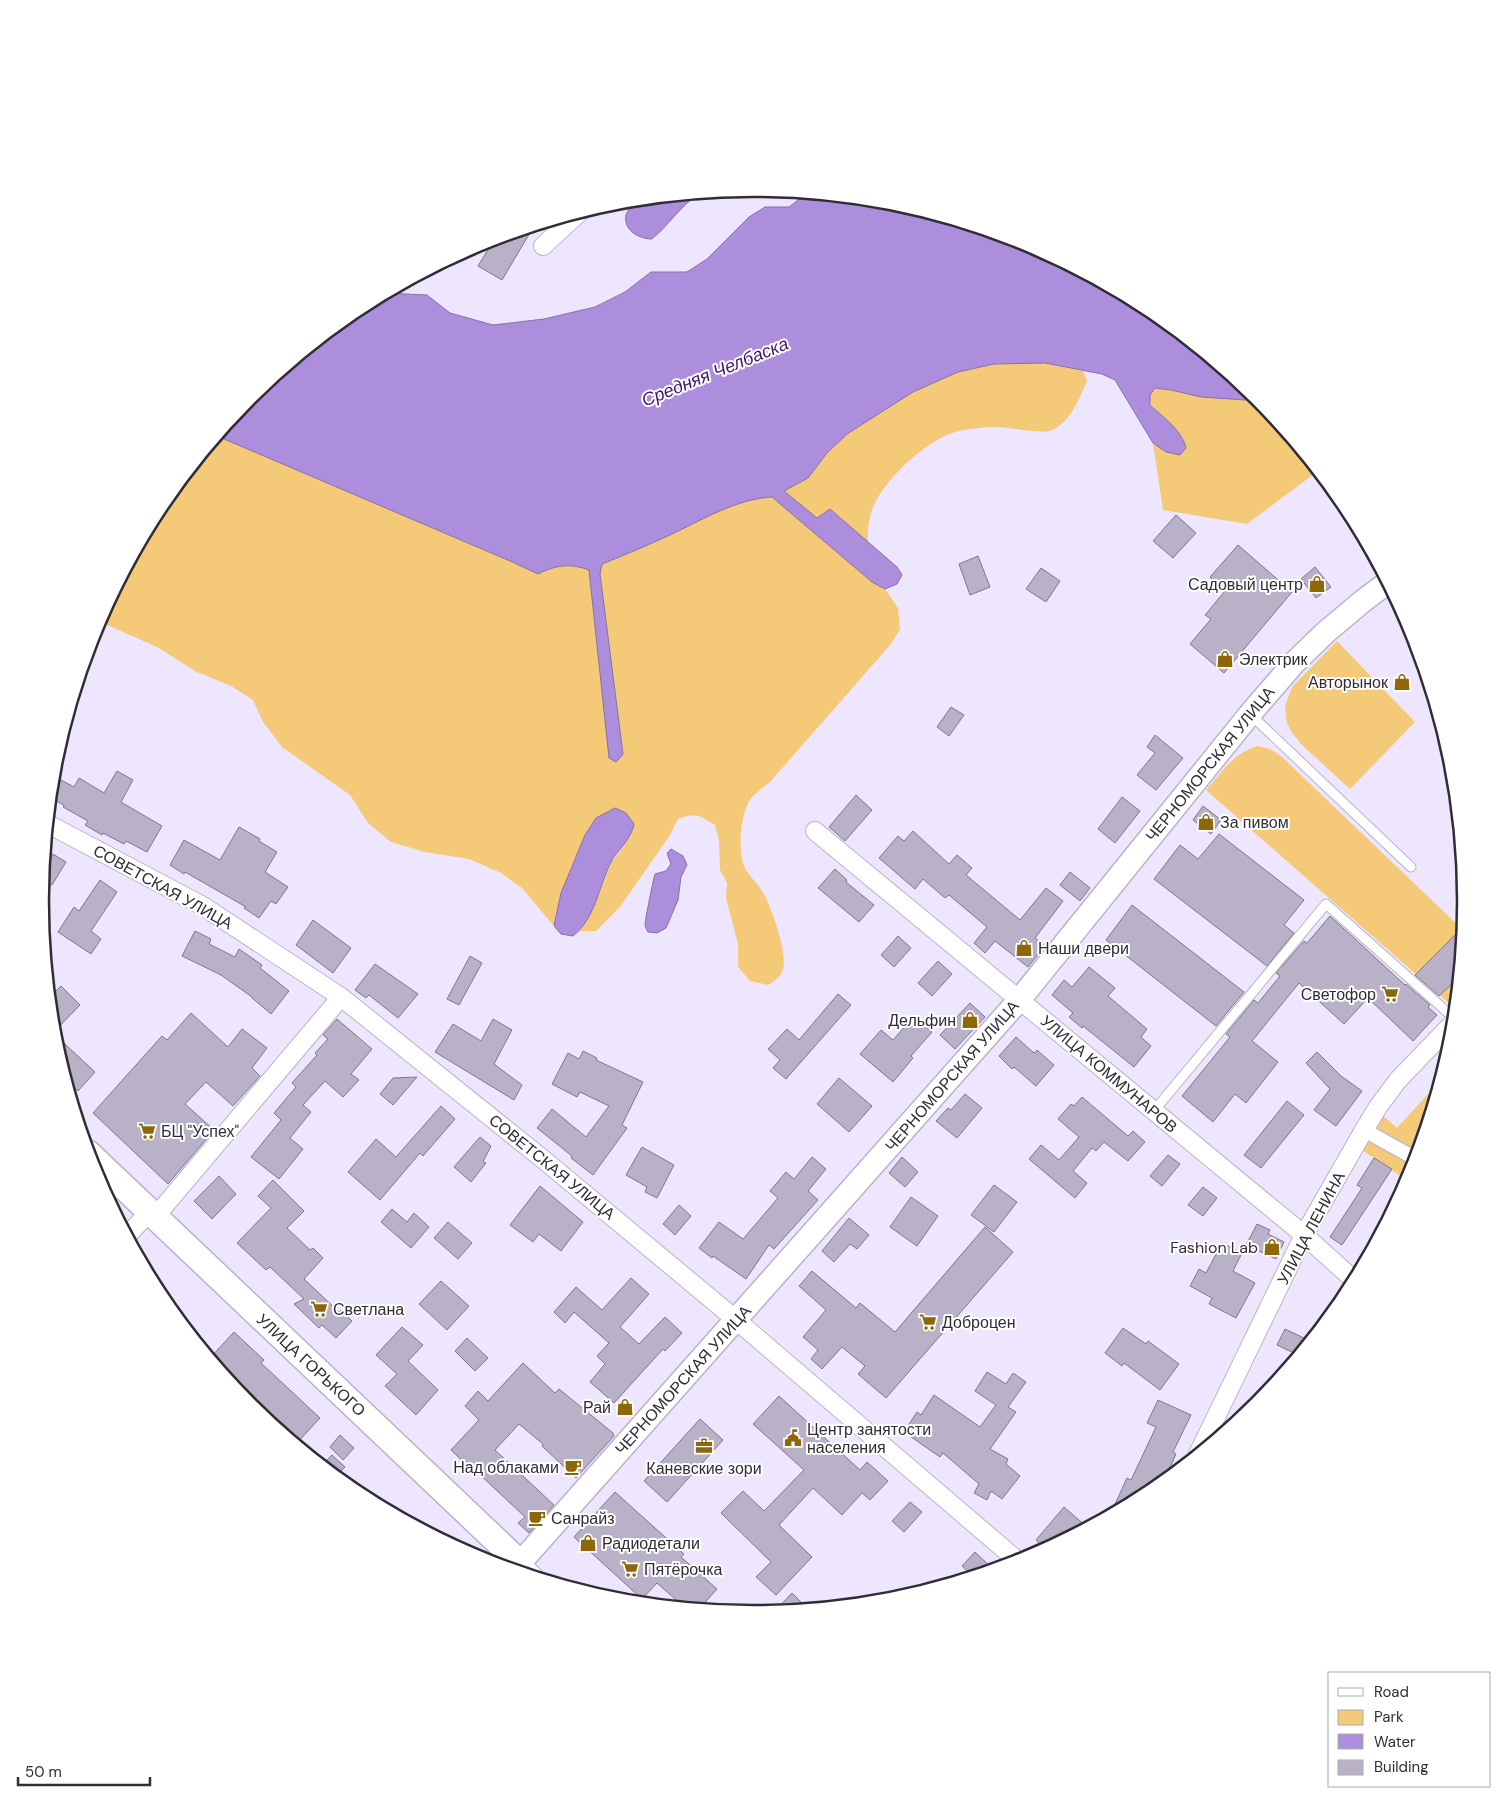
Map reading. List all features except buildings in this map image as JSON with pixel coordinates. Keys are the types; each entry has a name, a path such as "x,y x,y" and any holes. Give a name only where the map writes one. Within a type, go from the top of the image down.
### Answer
{"main road":[{"name":"УЛИЦА ГОРЬКОГО","path":"100,1164 516,1564"}],"street":[{"path":"543,246 570,221"},
{"name":"ЧЕРНОМОРСКАЯ УЛИЦА","path":"524,1567 736,1320 1020,999 1250,714 1294,663 1326,632 1383,586"},
{"name":"СОВЕТСКАЯ УЛИЦА","path":"53,827 203,906 341,997 544,1160 736,1320 1012,1556"},
{"name":"УЛИЦА КОММУНАРОВ","path":"815,831 1020,999 1349,1275"},
{"path":"132,1232 152,1215 341,997"},
{"name":"УЛИЦА ЛЕНИНА","path":"1204,1441 1304,1236 1364,1130 1398,1080 1445,1031"},
{"path":"1364,1130 1410,1155"}],"lane":[{"path":"1250,714 1411,867"},
{"path":"1154,1112 1326,904 1448,1013"}],"green space":[{"path":"1045,363 1083,371 1087,381 1073,410 1063,423 1056,428 1044,432 996,427 970,429 955,432 932,443 897,472 880,494 870,518 868,542 830,509 817,518 784,491 808,478 827,453 847,434 913,392 958,372 994,364"},
{"path":"1155,388 1201,397 1248,400 1314,474 1247,524 1163,510 1153,443 1166,452 1184,440 1150,404 1150,395"},
{"path":"223,438 537,574 563,566 576,566 590,570 609,757 616,762 600,574 602,564 732,506 772,497 872,582 885,589 898,608 900,629 891,644 770,782 752,797 745,810 741,827 741,855 743,863 746,870 763,892 778,930 783,952 782,972 768,985 750,981 738,967 738,944 726,898 727,883 720,870 719,841 715,825 705,819 693,815 678,819 670,835 620,907 596,931 580,931 599,895 611,863 632,835 596,818 570,870 554,926 522,888 501,873 469,859 425,852 391,842 368,823 350,795 282,747 263,722 253,700 231,686 197,672 157,647 105,624 143,549 167,510 194,472"},
{"path":"1337,641 1415,722 1350,789 1301,744 1290,730 1286,719 1285,706 1292,687"},
{"path":"1258,746 1270,749 1281,756 1457,924 1456,947 1449,1004 1206,790 1235,758 1249,749"},
{"path":"1431,1091 1420,1127 1401,1177 1362,1150 1382,1115 1397,1128"}],"water":[{"name":"Средняя Челбаска","path":"800,198 890,210 979,234 1023,250 1105,291 1144,315 1182,342 1248,400 1201,397 1155,388 1150,395 1150,405 1181,435 1186,448 1180,455 1166,452 1153,443 1115,380 1102,374 1045,363 994,364 958,372 913,392 847,434 827,453 808,478 784,491 817,518 830,509 897,567 902,575 897,584 885,589 872,582 772,497 732,506 602,564 600,574 623,754 616,762 609,758 589,570 576,566 563,566 538,574 223,438 255,403 324,342 397,294 427,295 450,313 493,325 544,319 595,307 625,292 651,272 687,272 707,259 749,217 765,207 789,207"},
{"path":"691,200 652,239 642,238 633,233 627,226 626,215 629,208"},
{"path":"615,808 626,813 634,824 630,836 610,864 591,913 586,921 573,936 561,934 554,926 561,893 585,835 596,818"},
{"path":"671,849 683,856 687,865 681,877 678,900 666,928 657,933 648,932 645,921 654,877 655,874 666,871 671,864 667,853"}],"place":[{"name":"Садовый центр","path":"1317,584"},
{"name":"Электрик","path":"1225,659"},
{"name":"Авторынок","path":"1402,682"},
{"name":"За пивом","path":"1206,822"},
{"name":"Наши двери","path":"1024,948"},
{"name":"Светофор","path":"1390,994"},
{"name":"Дельфин","path":"970,1020"},
{"name":"БЦ \"Успех\"","path":"147,1131"},
{"name":"Fashion Lab","path":"1272,1247"},
{"name":"Светлана","path":"319,1309"},
{"name":"Доброцен","path":"928,1322"},
{"name":"Рай","path":"625,1407"},
{"name":"Центр занятости населения","path":"793,1438"},
{"name":"Каневские зори","path":"704,1446"},
{"name":"Над облаками","path":"573,1467"},
{"name":"Санрайз","path":"537,1518"},
{"name":"Радиодетали","path":"588,1543"},
{"name":"Пятёрочка","path":"630,1569"}]}
